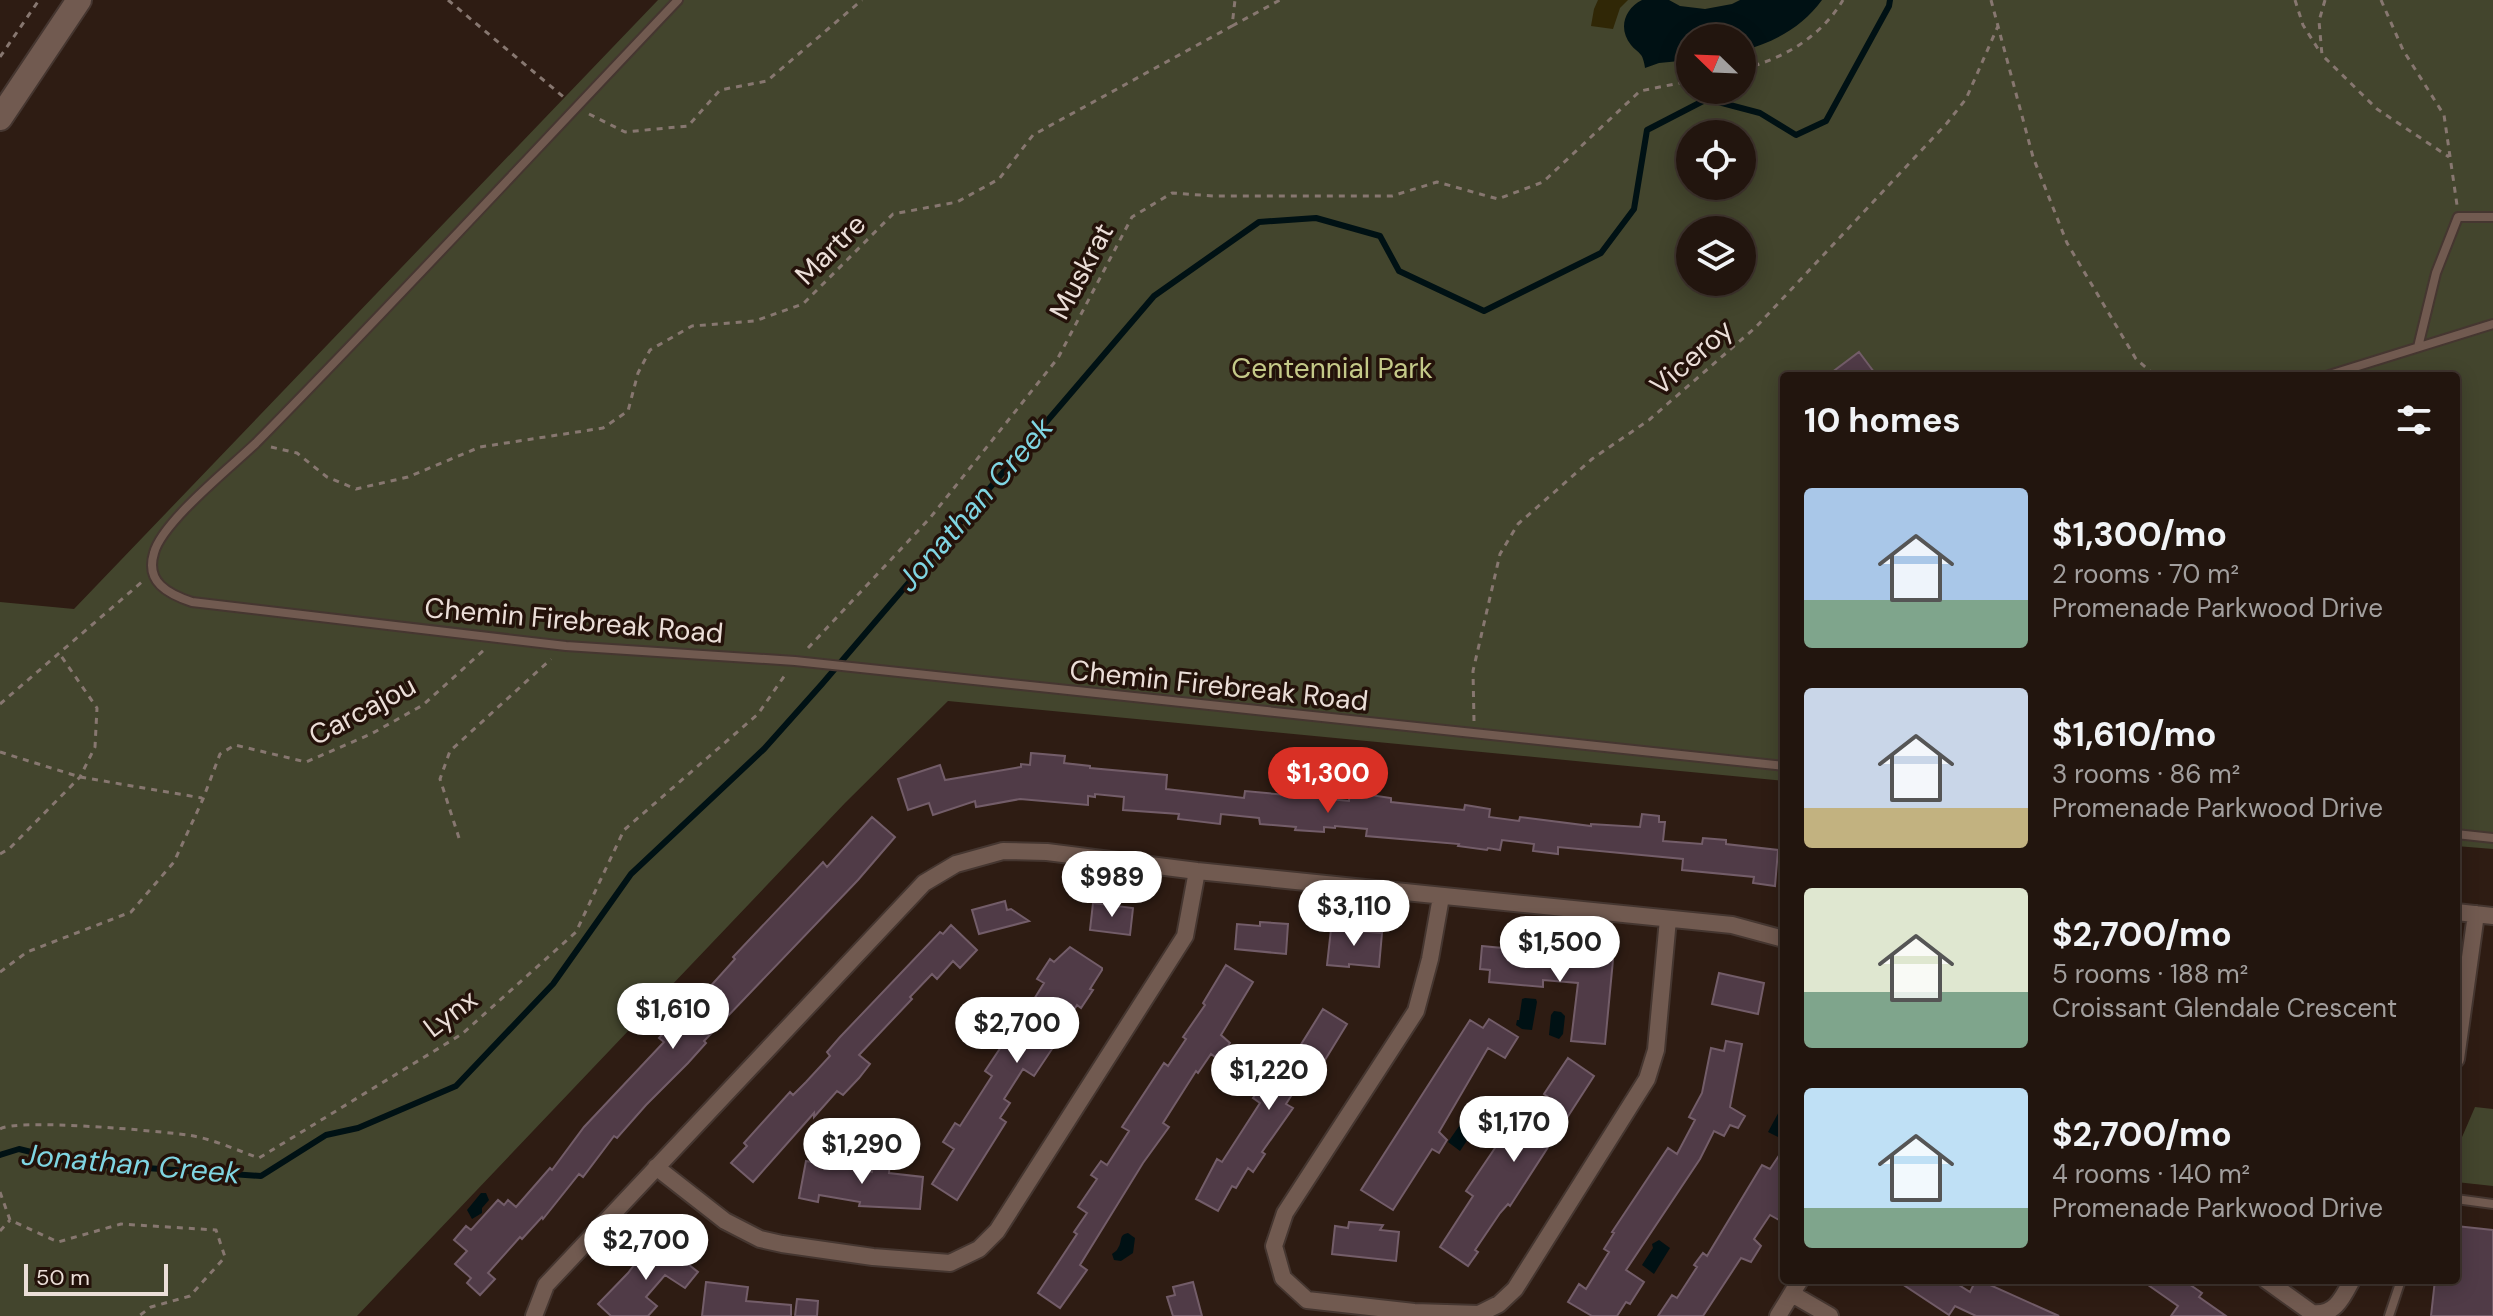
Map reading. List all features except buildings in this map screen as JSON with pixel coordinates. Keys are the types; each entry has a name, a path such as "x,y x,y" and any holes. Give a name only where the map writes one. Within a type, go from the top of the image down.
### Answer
{"main road":[{"path":"0,118 79,0"}],"street":[{"path":"534,1316 546,1285 656,1167 924,883 956,864 1003,851 1047,852 1197,871 1732,925 1780,938"},
{"path":"656,1167 725,1221 760,1239 873,1257 950,1263 979,1249 997,1231 1185,936 1197,871"},
{"path":"1441,897 1430,959 1416,1011 1285,1213 1274,1246 1283,1278 1307,1300 1414,1312 1479,1314 1499,1304 1515,1289 1647,1079 1656,1050 1668,919"},
{"path":"2460,912 2484,915 2460,1038"},
{"path":"2272,1284 2312,1313 2321,1315 2330,1313 2350,1284"},
{"path":"1778,1316 1796,1287 1830,1316"}],"lane":[{"path":"152,574 154,553 164,531 255,443 678,0"},
{"path":"2418,347 2436,273 2458,217 2493,217"},
{"path":"2339,372 2493,324"},
{"name":"Chemin Firebreak Road","path":"152,574 160,587 192,602 566,646 795,661 1780,766"},
{"path":"2460,834 2493,838"},
{"path":"2460,1200 2493,1204"},
{"path":"2389,1316 2400,1284"}],"path":[{"path":"0,57 39,0"},
{"path":"448,0 576,108 625,132 688,126 720,90 767,81 862,0"},
{"path":"1232,26 1235,0"},
{"path":"1232,26 1280,0"},
{"path":"1756,66 1802,44 1832,18 1843,0"},
{"path":"1991,0 2033,157 2067,243 2136,359 2151,372"},
{"path":"2295,0 2303,25 2322,55 2377,109 2449,157"},
{"path":"2322,55 2319,21 2325,0"},
{"path":"2381,0 2403,50 2444,115 2458,217"},
{"name":"Martre","path":"255,443 297,453 327,477 356,489 408,477 480,447 603,428 628,411 638,373 650,350 692,326 755,321 803,304 893,214 957,202 999,179 1033,135 1232,26"},
{"name":"Viceroy","path":"1474,734 1473,671 1500,554 1518,524 1592,459 1649,420 1756,327 1947,123 1966,99 1998,26"},
{"name":"Muskrat","path":"795,661 930,518 1058,358 1132,217 1172,193 1214,196 1392,196 1437,182 1498,199 1543,182 1640,91 1676,84"},
{"path":"0,704 152,574"},
{"name":"Carcajou","path":"0,972 27,952 131,912 174,862 220,754 235,745 306,762 371,734 423,705 498,638"},
{"path":"459,838 440,779 450,751 566,646"},
{"path":"0,854 10,848 80,777 95,747 97,708 59,653"},
{"name":"Lynx","path":"0,1129 6,1125 41,1124 190,1135 259,1158 462,1034 576,932 624,830 758,714 795,661"},
{"path":"0,752 80,777 203,799"},
{"path":"0,1192 10,1220 58,1242 121,1224 216,1230 225,1257 190,1296 151,1307 139,1316"},
{"path":"0,1231 10,1220"}],"green space":[{"name":"Centennial Park","path":"658,0 2493,0 2493,849 2460,846 2460,372 1780,372 1780,781 948,701 845,803 357,1316 0,1316 0,602 74,609"},
{"path":"2475,1107 2493,1109 2493,1186 2460,1182 2460,1142"}],"sand":[{"path":"1598,0 1628,0 1620,8 1613,29 1591,26"}],"shaded area":[{"path":"1642,0 1669,0 1680,6 1705,9 1740,0 1822,0 1797,26 1756,46 1756,24 1676,24 1676,61 1645,68 1642,56 1627,39 1624,26 1627,14"},
{"path":"1522,999 1536,999 1537,1002 1532,1030 1516,1025"},
{"path":"1554,1011 1565,1016 1563,1034 1559,1039 1549,1035"},
{"path":"1780,1110 1780,1138 1768,1132"},
{"path":"1464,1119 1476,1127 1460,1151 1448,1142"},
{"path":"481,1193 486,1193 489,1200 482,1213 472,1219 467,1210"},
{"path":"1128,1233 1135,1238 1133,1253 1121,1261 1114,1260 1112,1254 1118,1249 1123,1235"},
{"path":"1659,1240 1670,1248 1654,1274 1642,1265 1653,1248 1652,1244"}],"waterway":[{"name":"Jonathan Creek","path":"0,1155 19,1149 76,1163 261,1176 326,1135 358,1128 456,1086 553,984 631,874 764,749 1154,296 1259,222 1316,218 1380,236 1399,271 1484,311 1601,253 1634,209 1647,130 1707,99 1760,113 1796,135 1826,121 1890,0"}]}
